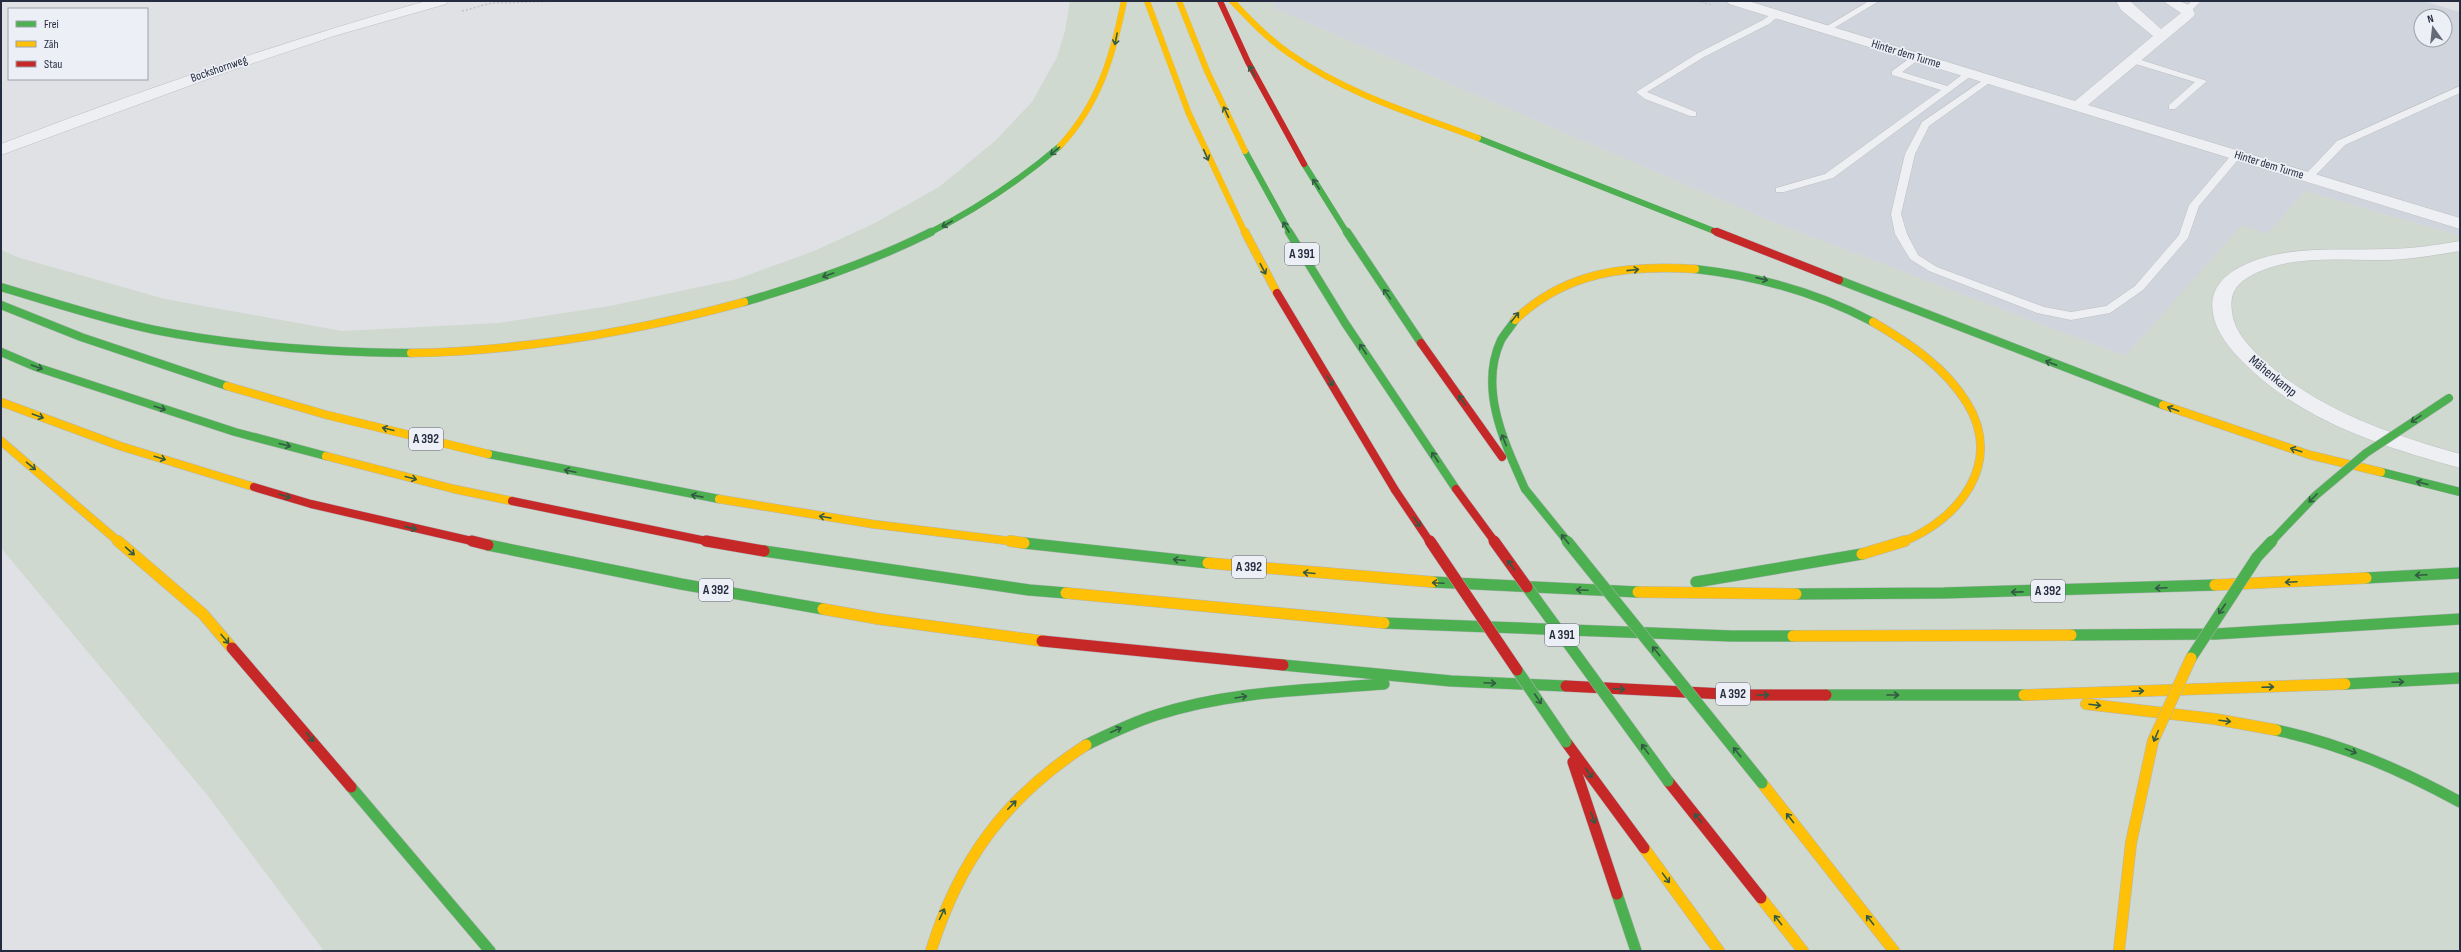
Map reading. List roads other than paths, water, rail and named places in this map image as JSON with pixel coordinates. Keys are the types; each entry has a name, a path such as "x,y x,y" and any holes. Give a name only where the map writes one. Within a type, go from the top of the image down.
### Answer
{"highway":[{"path":"1,287 124,323 220,342 336,352 429,353 479,351 610,334 680,320 806,283 850,267 942,227 1011,184 1068,139 1084,119 1095,100 1113,55 1124,1"},
{"path":"1147,1 1172,80 1225,198 1268,277 1395,490 1566,742 1719,951"},
{"name":"A 391","path":"1179,1 1195,45 1265,191 1313,273 1456,489 1668,781 1802,951"},
{"path":"1220,1 1238,45 1293,150 1385,291 1525,489 1762,783 1894,951"},
{"path":"1232,1 1251,22 1283,50 1315,70 1356,90 1422,117 2125,392 2310,455 2460,492"},
{"path":"1525,489 1495,414 1491,387 1495,355 1505,333 1521,310 1553,290 1594,276 1640,269 1692,269 1746,276 1800,289 1851,310 1903,339 1930,361 1960,395 1972,415 1978,436 1980,457 1977,477 1968,496 1953,513 1932,528 1907,541 1842,558 1635,592"},
{"name":"A 392","path":"1,305 162,364 362,423 597,477 864,524 1114,554 1404,581 1635,592 1914,594 2143,589 2460,573"},
{"path":"1,352 36,367 235,432 454,489 724,545 1029,590 1399,624 1731,636 2216,634 2460,619"},
{"path":"2119,951 2131,843 2153,740 2193,653 2257,558 2315,496 2366,453 2460,392"},
{"name":"A 392","path":"1,402 120,446 311,504 471,542 681,584 879,619 1060,643 1451,681 1744,695 2015,695 2408,682 2460,678"},
{"path":"1,442 203,614 490,951"},
{"path":"931,951 936,929 961,872 992,826 1037,779 1082,745 1137,721 1193,704 1257,694 1451,681"},
{"path":"2015,695 2246,723 2342,747 2410,775 2460,802"},
{"path":"1566,742 1636,951"}],"street":[{"name":"Bockshornweg","path":"1,150 162,88 267,52 441,1"},
{"name":"Hinter dem Turme","path":"1734,1 2460,224"},
{"path":"2123,1 2126,8 2161,36"},
{"path":"2078,106 2188,14 2186,10 2170,1"},
{"name":"Mähenkamp","path":"2460,246 2406,254 2324,256 2281,261 2253,268 2232,280 2222,295 2222,314 2233,339 2256,365 2282,386 2314,406 2347,422 2433,454 2460,461"}],"lane":[{"path":"1826,29 1875,1"},
{"path":"2186,10 2197,1"},
{"path":"1693,114 1648,97 1641,92 1701,55 1766,22 1777,14"},
{"path":"1917,57 1895,73 1948,89"},
{"path":"2132,60 2202,82 2172,107"},
{"path":"1780,190 1829,176 1970,73"},
{"path":"1989,79 1925,124 1910,154 1896,214 1901,234 1914,257 1926,265 2041,310 2070,316 2110,309 2139,288 2184,236 2194,205 2237,155"},
{"path":"2308,177 2341,143 2460,89"}]}
